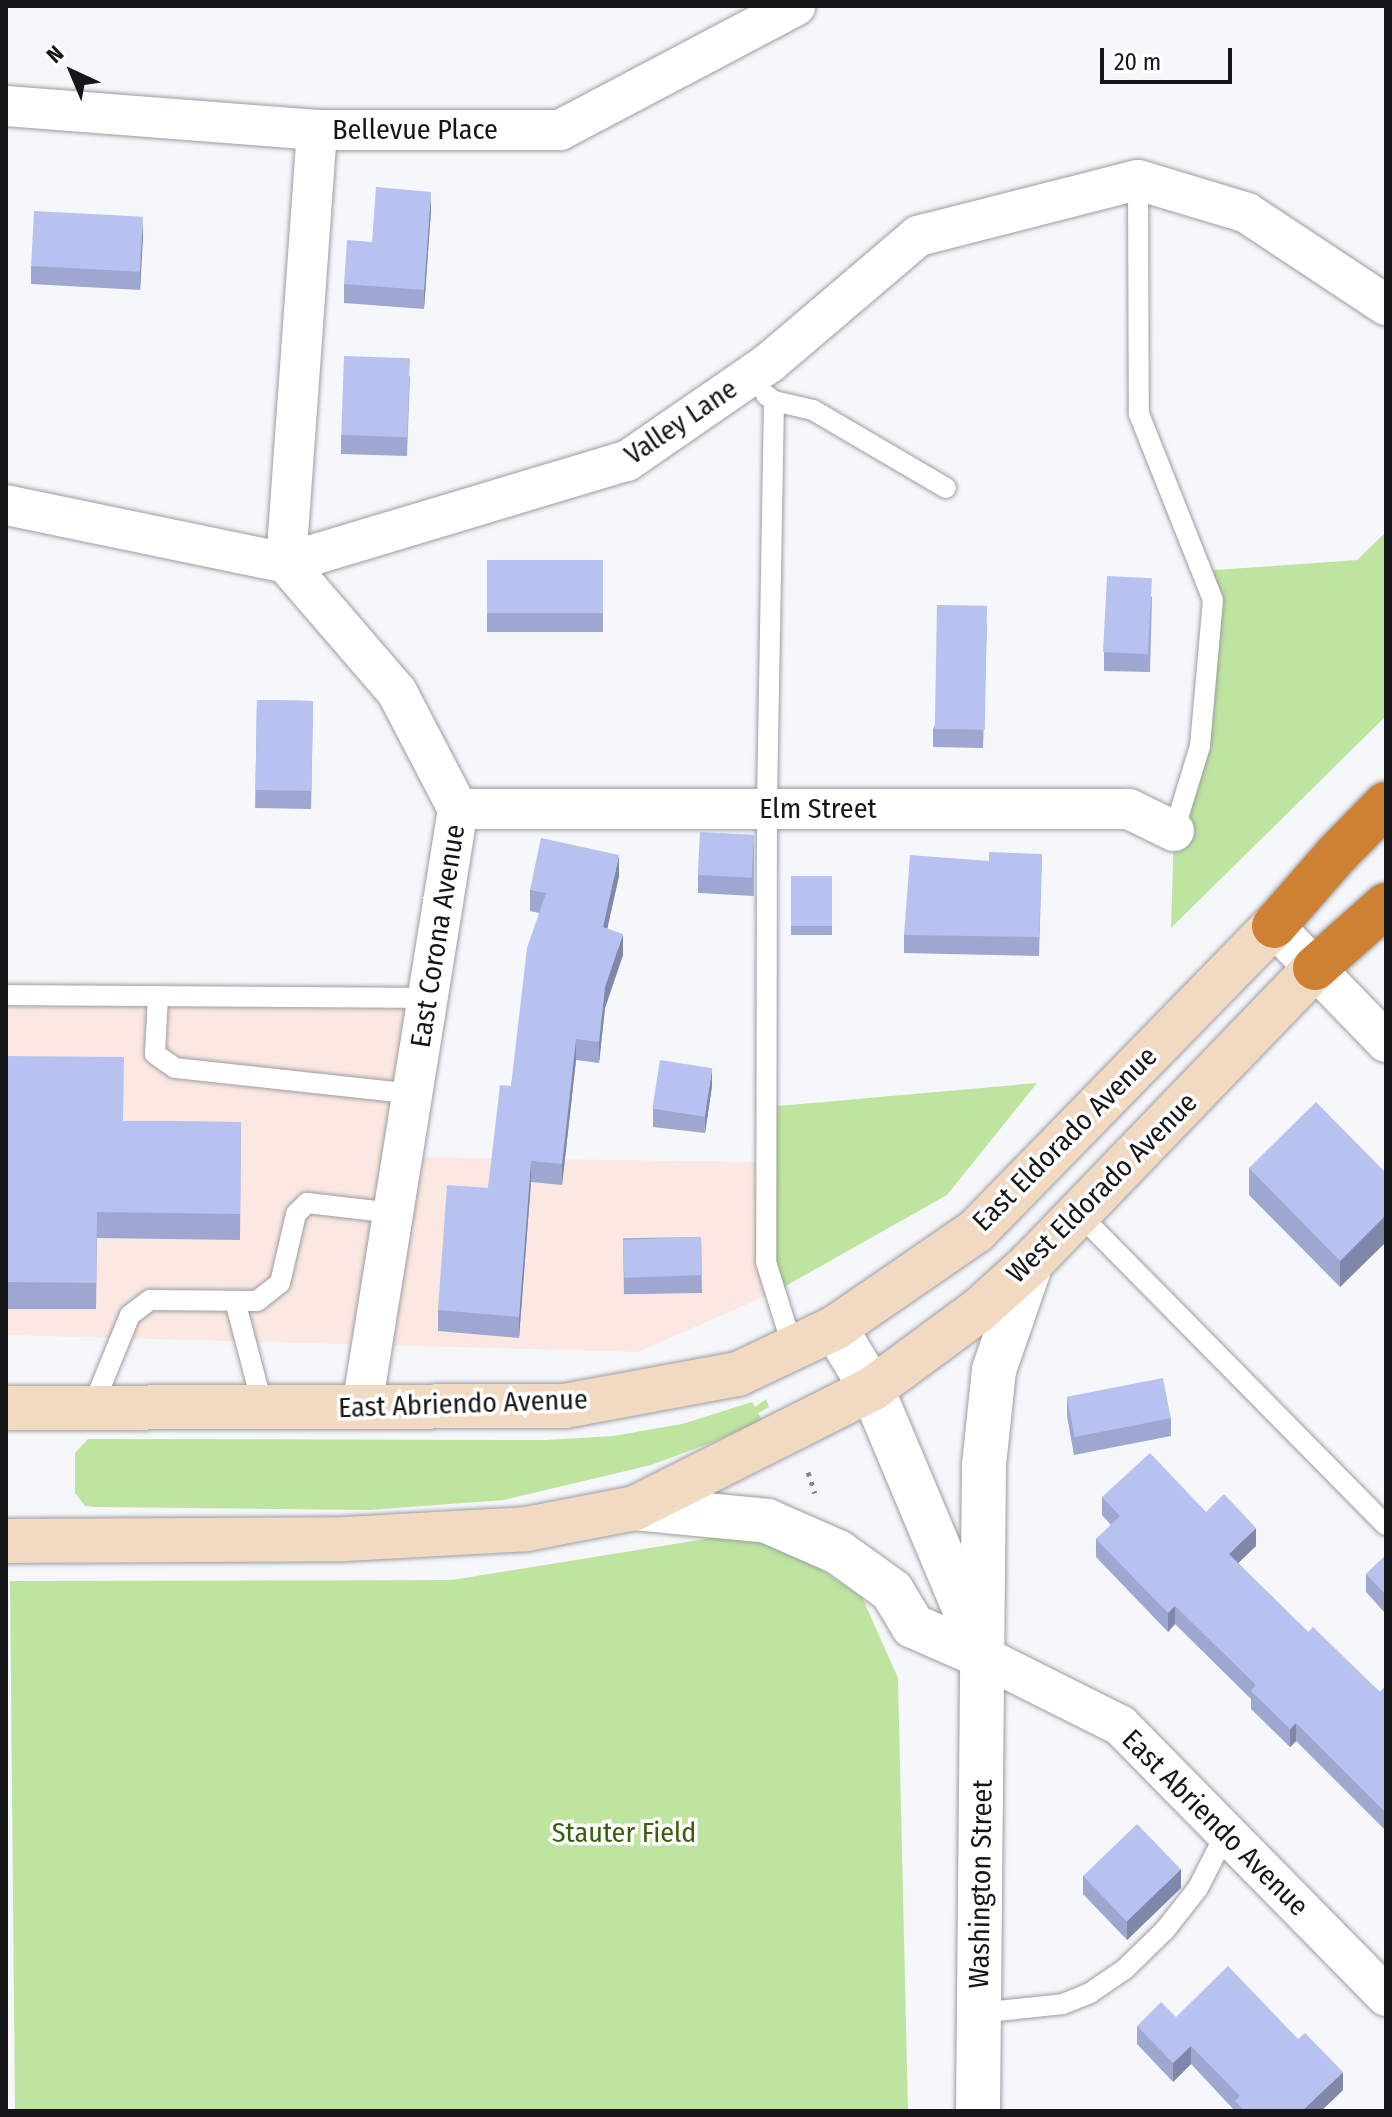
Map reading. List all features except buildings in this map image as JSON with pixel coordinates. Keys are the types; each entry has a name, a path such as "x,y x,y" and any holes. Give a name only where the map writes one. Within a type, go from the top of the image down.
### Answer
{"highway":[{"path":"1274,926 1386,804"},
{"path":"1337,854 1386,815"},
{"path":"1315,968 1386,905"}],"main road":[{"name":"East Eldorado Avenue","path":"835,1328 976,1231 1274,926"},
{"name":"West Eldorado Avenue","path":"872,1389 979,1310 1031,1263 1315,968"},
{"name":"East Abriendo Avenue","path":"6,1408 565,1406 738,1374 835,1328"},
{"path":"6,1541 345,1539 527,1529 635,1508 872,1389"}],"street":[{"name":"Bellevue Place","path":"6,106 317,130 560,130 795,6"},
{"path":"6,505 286,563 317,130"},
{"path":"1138,180 1247,213 1386,305"},
{"name":"Valley Lane","path":"286,563 627,461 758,391 918,236 1138,180"},
{"name":"East Corona Avenue","path":"286,563 397,692 458,809 362,1407"},
{"name":"Elm Street","path":"458,809 1129,809 1174,831"},
{"path":"1274,926 1386,1042"},
{"name":"Washington Street","path":"978,2111 984,1465 994,1370 1031,1263"},
{"path":"835,1328 872,1389 984,1657"},
{"path":"635,1508 767,1521 838,1552 892,1591 913,1626 984,1657"},
{"name":"East Abriendo Avenue","path":"984,1657 1120,1725 1386,1996"}],"lane":[{"path":"1138,180 1139,414 1213,600 1200,746 1174,831"},
{"path":"793,1348 766,1262 767,809 758,391 813,410 946,488"},
{"path":"6,995 428,998"},
{"path":"158,996 155,1054 175,1068 413,1094"},
{"path":"92,1408 130,1315 150,1300 257,1301 280,1283 296,1214 307,1203 393,1213"},
{"path":"1079,1214 1386,1525"},
{"path":"235,1301 263,1408"},
{"path":"979,2013 1063,2004 1090,1993 1125,1969 1165,1930 1198,1888 1226,1833"}],"path":[{"path":"808,1470 817,1499"}],"shaded area":[{"path":"6,995 428,998 403,1157 766,1162 775,1292 638,1352 6,1335"}],"green space":[{"path":"1386,532 1386,716 1171,928 1174,831 1200,746 1213,600 1202,571 1357,560"},
{"path":"1037,1083 947,1195 775,1292 767,1107"},
{"path":"766,1399 769,1407 758,1413 762,1420 713,1442 651,1465 504,1500 369,1510 93,1507 85,1506 75,1493 75,1453 88,1439 545,1440 613,1436 682,1424 752,1402 755,1407"},
{"name":"Stauter Field","path":"736,1534 796,1553 862,1597 898,1678 908,2111 15,2111 10,1581 452,1580"}]}
